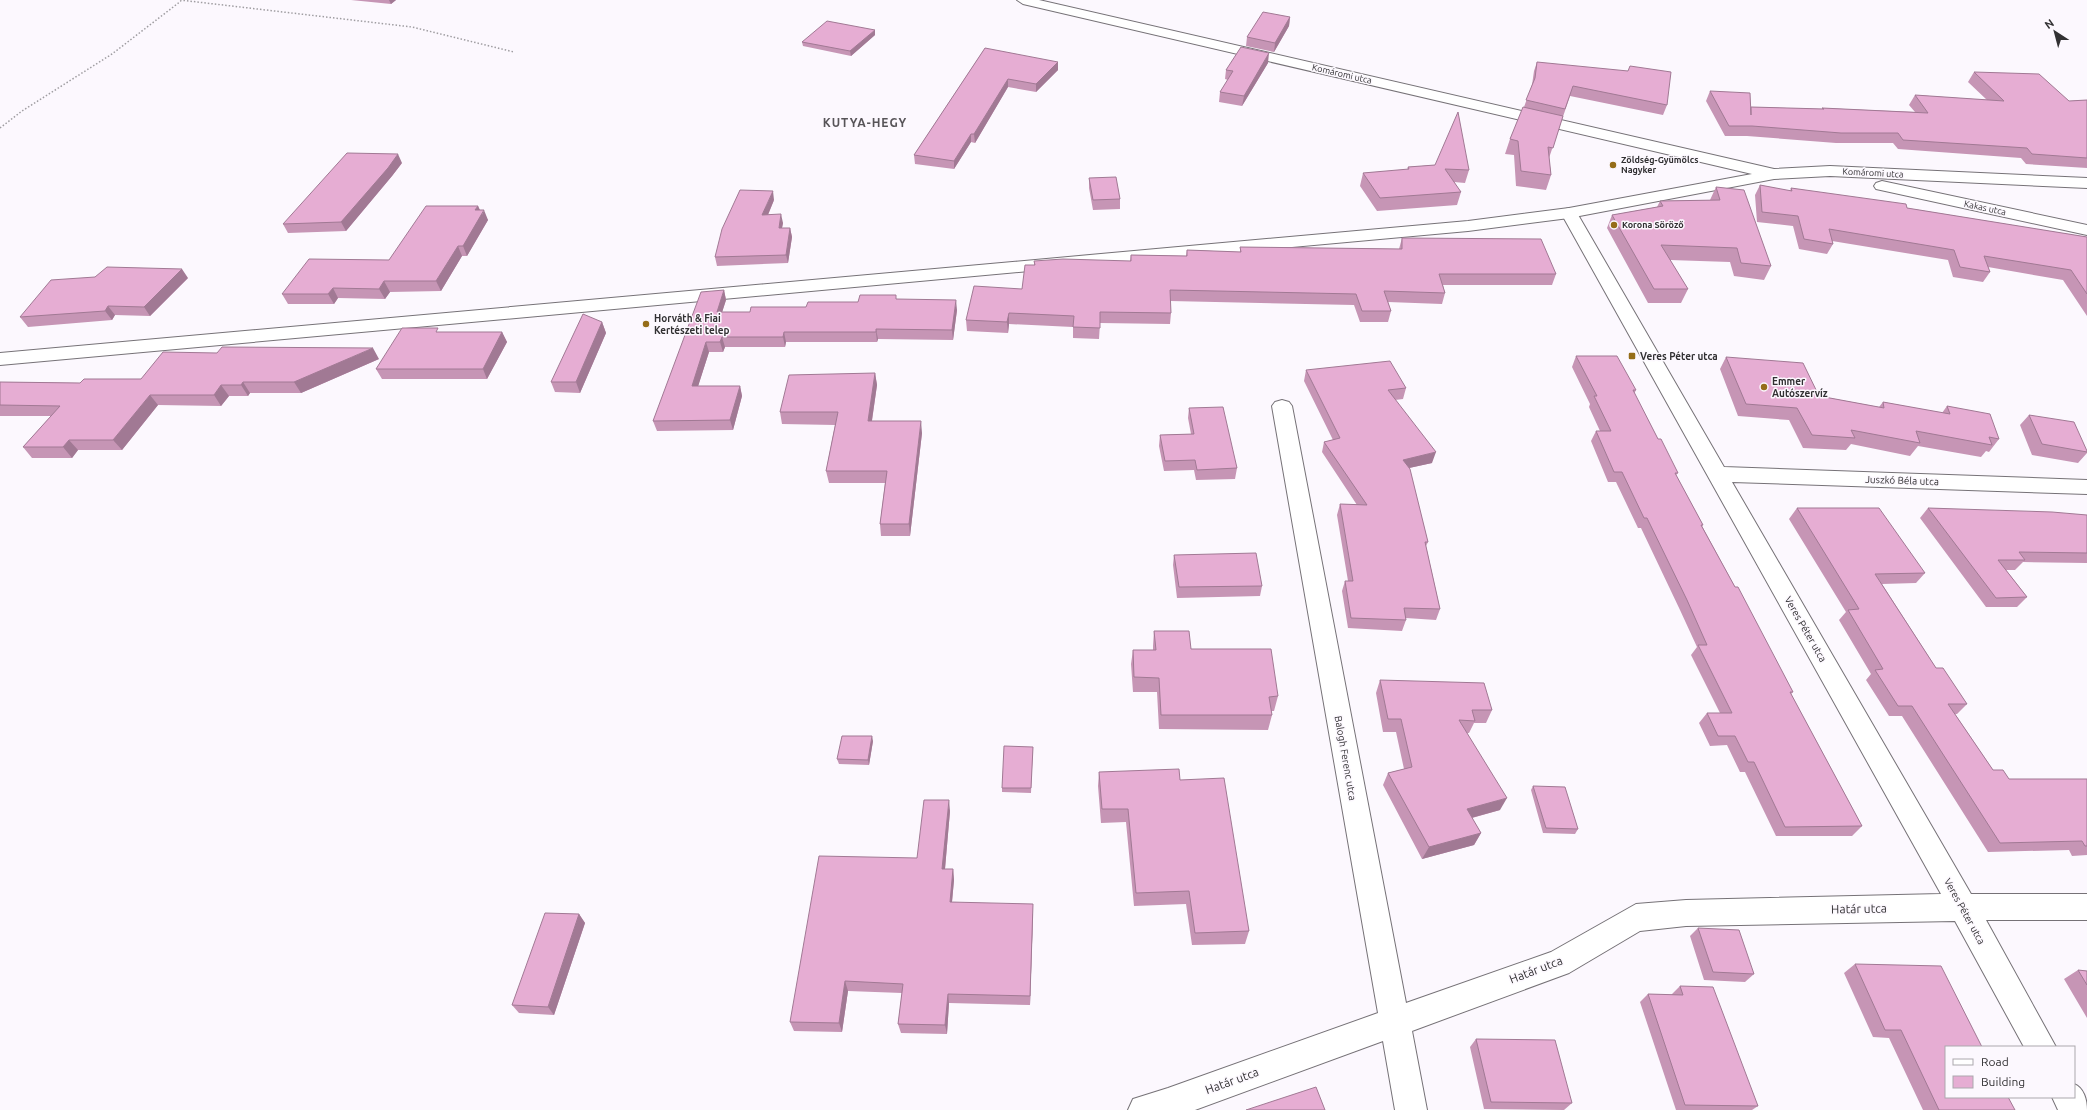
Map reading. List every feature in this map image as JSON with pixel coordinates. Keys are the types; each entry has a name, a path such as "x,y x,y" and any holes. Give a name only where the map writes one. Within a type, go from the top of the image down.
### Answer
{"main road":[{"name":"Komáromi utca","path":"1023,0 1662,150 1774,174 1830,171 2087,184"},
{"name":"Komáromi utca","path":"1662,150 1705,176"},
{"path":"0,359 1468,226 1569,213 1705,176 1774,174"},
{"name":"Kakas utca","path":"1882,186 2087,230"},
{"name":"Veres Péter utca","path":"1569,213 2040,1046"},
{"name":"Balogh Ferenc utca","path":"1282,406 1393,1022 1411,1110"},
{"name":"Juszkó Béla utca","path":"1718,474 2087,487"},
{"name":"Határ utca","path":"1144,1110 1168,1104 1393,1022 1559,964 1636,918 1686,913 1963,907 2087,907"},
{"path":"2069,1098 2076,1110"}],"path":[{"path":"0,128 22,111 112,54 180,1 412,27 514,52"}],"building":[{"path":"1263,12 1290,17 1275,43 1247,37"},
{"path":"827,21 875,30 850,51 802,42"},
{"path":"1241,47 1269,53 1244,96 1220,92 1233,71 1226,70"},
{"path":"985,48 1058,62 1036,84 1008,79 974,134 971,134 954,161 914,155"},
{"path":"1537,62 1628,71 1630,66 1671,72 1667,105 1573,86 1565,109 1526,100 1535,78"},
{"path":"1974,72 2039,74 2069,101 2087,100 2087,158 2032,154 2027,148 1903,140 1898,133 1841,133 1752,126 1729,126 1710,91 1750,93 1751,115 1751,107 1824,109 1822,108 1928,113 1915,95 2004,101"},
{"path":"1523,107 1563,116 1553,148 1548,147 1551,175 1521,171 1518,141 1510,139"},
{"path":"1458,112 1469,170 1445,169 1461,192 1380,198 1363,173 1435,165"},
{"path":"347,153 398,154 388,168 341,222 283,224"},
{"path":"1116,177 1120,199 1093,200 1089,178"},
{"path":"1760,185 1792,191 1791,188 1906,204 1907,208 2087,237 2087,294 2071,270 1984,256 1990,272 1960,267 1954,250 1829,229 1833,244 1804,239 1798,216 1762,212"},
{"path":"1716,187 1744,190 1771,266 1741,263 1737,248 1661,245 1688,289 1654,289 1612,215 1663,206 1660,201 1720,200"},
{"path":"740,190 773,191 762,215 781,214 779,228 790,228 786,255 715,257 722,229"},
{"path":"426,206 478,206 475,210 484,210 463,246 458,246 436,281 384,281 379,289 333,288 328,294 282,294 309,259 389,260"},
{"path":"1402,238 1541,239 1556,274 1439,274 1445,293 1384,291 1391,311 1362,311 1356,294 1170,290 1171,313 1100,312 1100,328 1073,327 1074,316 1009,313 1007,322 966,320 974,286 1022,289 1025,265 1035,265 1034,261 1063,259 1131,261 1131,255 1187,256 1187,250 1241,252 1240,247 1402,249"},
{"path":"107,267 182,269 144,307 108,306 105,311 20,317 51,280 95,277"},
{"path":"724,290 717,312 750,312 751,307 806,307 808,302 858,302 860,295 896,295 896,299 956,300 952,330 876,329 876,332 784,332 783,337 722,337 720,342 706,342 692,386 740,386 730,420 653,421 701,292"},
{"path":"583,314 602,322 576,382 551,382"},
{"path":"402,328 438,328 436,332 502,332 483,369 376,369"},
{"path":"222,347 373,348 294,382 243,382 241,385 221,385 214,395 150,395 113,440 69,440 63,447 23,447 60,406 0,405 0,382 80,383 84,379 141,379 163,352 217,353"},
{"path":"1576,356 1617,356 1636,390 1633,390 1658,439 1661,439 1678,473 1675,473 1703,525 1701,525 1735,587 1738,587 1793,692 1790,692 1862,826 1785,827 1754,762 1748,762 1735,736 1718,736 1707,713 1732,713 1698,645 1707,645 1647,518 1644,518 1622,472 1614,472 1596,431 1611,431 1594,396 1597,396"},
{"path":"1726,357 1803,363 1819,396 1884,408 1883,402 1950,414 1947,406 1990,414 1999,439 1989,437 1992,445 1916,431 1920,443 1851,430 1855,438 1812,435 1797,408 1746,404"},
{"path":"1390,361 1406,388 1388,390 1436,452 1403,460 1410,469 1428,542 1425,542 1440,609 1404,608 1406,620 1351,618 1345,581 1353,581 1340,504 1367,505 1324,442 1340,438 1306,370"},
{"path":"875,373 868,421 921,421 909,524 880,524 887,471 826,471 838,412 780,412 789,375"},
{"path":"1223,407 1237,468 1197,470 1195,460 1165,461 1160,435 1194,434 1189,408"},
{"path":"2029,415 2074,422 2087,452 2042,444"},
{"path":"1797,508 1879,508 1925,573 1875,574 1936,668 1943,668 1967,704 1948,704 1993,770 2003,770 2009,779 2087,779 2087,846 2085,846 2082,841 2000,843 1912,706 1898,706 1875,670 1883,669 1848,610 1859,609"},
{"path":"1928,508 2052,512 2087,515 2087,553 2019,552 2025,560 1998,560 2027,597 1996,598"},
{"path":"1256,553 1262,586 1179,587 1174,555"},
{"path":"1154,631 1189,631 1191,649 1271,649 1278,696 1269,697 1272,715 1161,715 1159,678 1134,677 1133,650 1156,650"},
{"path":"1380,680 1484,683 1492,710 1472,710 1475,721 1459,720 1507,798 1467,809 1481,833 1429,847 1388,773 1412,767 1401,719 1388,719"},
{"path":"842,736 872,736 868,760 837,759"},
{"path":"1004,746 1033,747 1031,788 1002,788"},
{"path":"1179,769 1180,780 1224,778 1249,931 1195,933 1189,891 1136,893 1128,809 1102,809 1099,772"},
{"path":"1533,786 1565,787 1578,829 1546,828"},
{"path":"924,800 949,800 942,869 953,869 950,902 1033,904 1030,996 948,994 945,1025 898,1024 903,984 845,981 839,1023 790,1022 819,856 917,858"},
{"path":"545,913 579,914 548,1007 512,1005"},
{"path":"1698,928 1739,930 1754,974 1713,972"},
{"path":"1855,964 1941,966 1981,1046 1945,1046 1945,1098 2009,1098 2015,1110 1939,1110 1901,1030 1885,1030"},
{"path":"2078,970 2087,971 2087,985"},
{"path":"1680,986 1713,987 1758,1106 1685,1105 1648,994 1683,995"},
{"path":"1476,1039 1555,1040 1572,1103 1491,1102"},
{"path":"1316,1087 1325,1110 1246,1110"}],"place":[{"name":"Zöldség-Gyümölcs Nagyker","path":"1613,165"},
{"name":"Korona Söröző","path":"1614,225"},
{"name":"Horváth & Fiai Kertészeti telep","path":"646,324"},
{"name":"Veres Péter utca","path":"1632,356"},
{"name":"Emmer Autószervíz","path":"1764,387"}],"district":[{"name":"KUTYA-HEGY","path":"865,123"}]}
